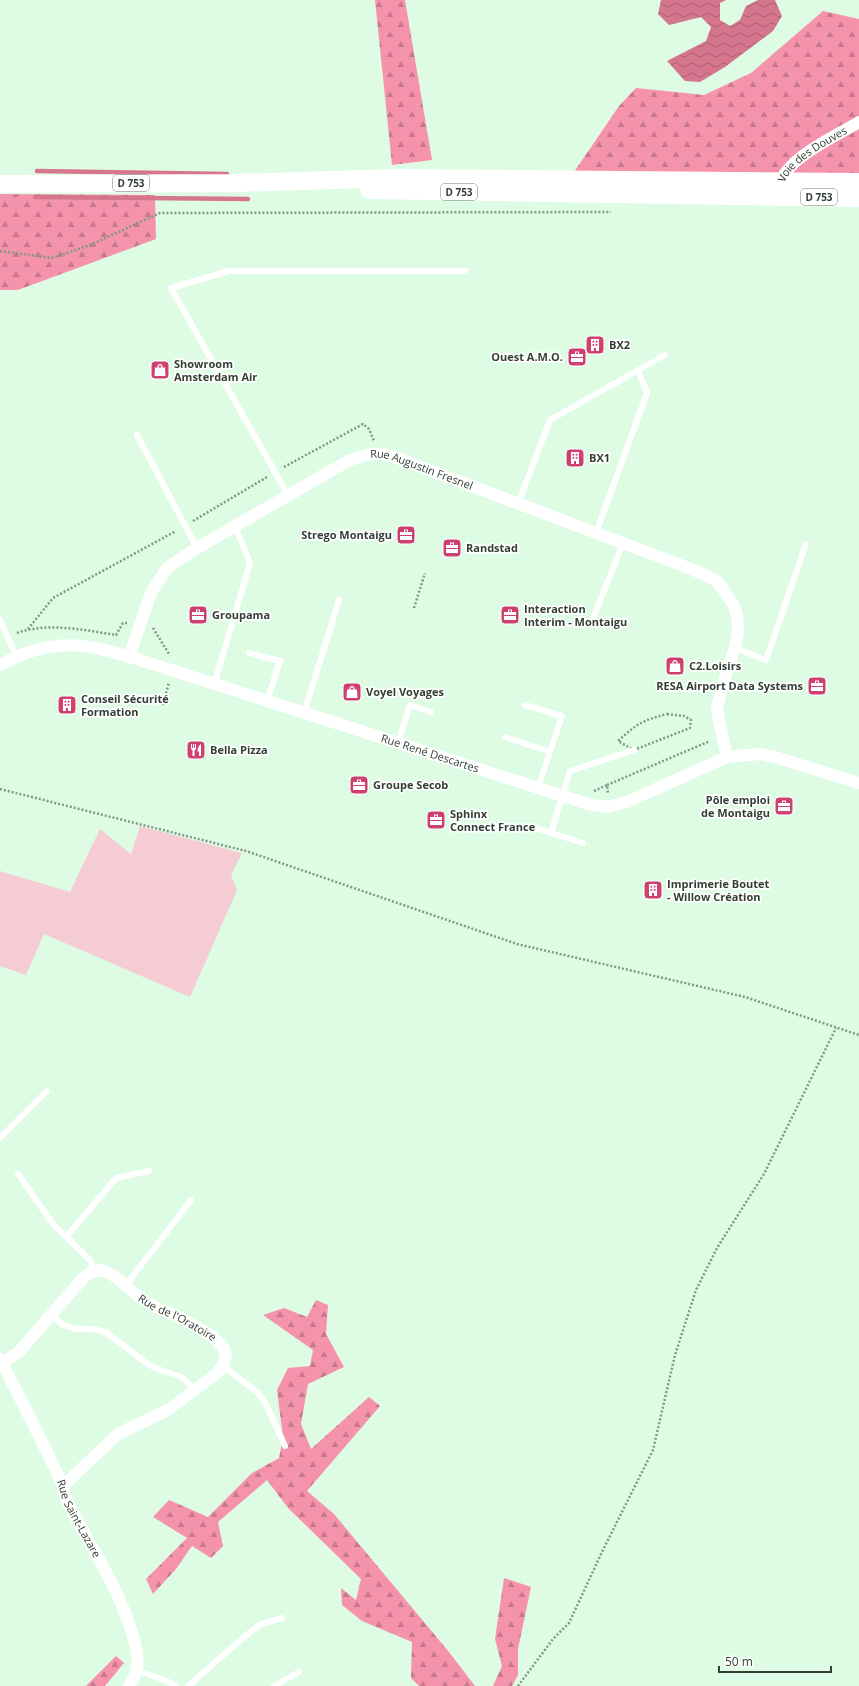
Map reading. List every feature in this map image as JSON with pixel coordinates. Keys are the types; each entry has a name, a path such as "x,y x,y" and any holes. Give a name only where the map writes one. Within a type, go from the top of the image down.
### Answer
{"main road":[{"name":"D 753","path":"0,182 234,183 396,178 700,179 859,198"},
{"name":"D 753","path":"780,188 859,182"}],"street":[{"name":"Voie des Douves","path":"780,188 798,158 859,122"},
{"name":"Rue Augustin Fresnel","path":"129,657 150,593 167,568 197,548 348,461 364,454 378,453 409,462 623,543 703,574 717,581 730,598 737,615 738,630 735,648 723,683 717,708 727,757"},
{"path":"0,665 16,656 43,647 66,645 93,646 129,657"},
{"name":"Rue René Descartes","path":"129,657 588,804 608,806 627,802 727,757 759,754 859,783"},
{"name":"Rue de l'Oratoire","path":"95,1271 102,1270 114,1276 138,1296 155,1307 179,1317 212,1336 223,1347 226,1355 223,1366"},
{"path":"1,1361 19,1352 84,1278 91,1272 95,1271"},
{"name":"Rue Saint-Lazare","path":"1,1361 63,1486 68,1503 102,1565 128,1622 136,1649 137,1670 130,1684"},
{"path":"63,1486 117,1435 128,1428 168,1410 216,1374 223,1366"}],"lane":[{"path":"288,495 171,288 229,271 466,271"},
{"path":"518,504 550,420 665,355"},
{"path":"596,533 647,393 638,370"},
{"path":"137,435 197,548"},
{"path":"214,685 250,563 236,526"},
{"path":"594,616 623,543"},
{"path":"735,648 766,660 806,544"},
{"path":"304,714 339,600"},
{"path":"0,620 16,656"},
{"path":"248,653 280,661 267,702"},
{"path":"398,743 410,705 431,712"},
{"path":"525,705 562,716 538,788"},
{"path":"505,737 550,752"},
{"path":"551,833 570,772 634,750"},
{"path":"529,826 583,842"},
{"path":"0,1138 47,1091"},
{"path":"67,1236 116,1178 149,1171"},
{"path":"18,1174 53,1224 90,1260 95,1271"},
{"path":"126,1285 191,1200"},
{"path":"52,1315 63,1325 76,1329 93,1329 106,1332 149,1365 182,1377 194,1389"},
{"path":"223,1366 258,1393 265,1402 285,1446"},
{"path":"188,1686 261,1624 282,1618"},
{"path":"137,1670 176,1686"},
{"path":"274,1686 299,1672"}],"path":[{"path":"0,251 52,258 90,245 160,214 613,212"},
{"path":"28,629 53,598 185,526 275,472 363,424 369,429 378,453"},
{"path":"414,608 425,572"},
{"path":"667,714 684,716 691,720 690,728 634,750 618,741 634,726 645,720 667,714"},
{"path":"607,785 723,736"},
{"path":"0,789 246,851 517,944 745,996 859,1035"},
{"path":"518,1686 548,1644 570,1623 602,1552 653,1450 675,1354 696,1290 717,1248 764,1174 836,1028"}],"shaded area":[{"path":"140,826 242,853 231,875 237,890 190,997 44,934 26,975 0,966 0,871 70,892 100,829 131,854"}],"green space":[{"path":"375,0 405,0 432,160 392,165"},
{"path":"823,11 859,19 859,177 572,175 619,106 636,88 704,95 751,73"},
{"path":"0,194 155,195 156,239 18,290 0,290"},
{"path":"316,1300 328,1305 326,1334 344,1367 308,1384 301,1424 311,1449 369,1397 380,1406 307,1491 334,1514 449,1652 475,1686 419,1686 411,1678 412,1642 362,1621 342,1605 341,1588 356,1600 361,1579 288,1508 267,1480 218,1522 223,1546 211,1558 192,1546 176,1569 153,1594 146,1579 187,1538 153,1517 169,1500 208,1517 252,1473 279,1458 283,1437 277,1390 288,1368 310,1366 313,1350 263,1315 284,1308 307,1317"},
{"path":"504,1578 531,1587 518,1649 518,1675 512,1686 493,1686 502,1666 495,1639"},
{"path":"116,1656 124,1663 105,1686 86,1686"}],"water":[{"path":"661,0 726,0 720,3 720,20 730,26 740,20 746,6 758,0 775,0 782,16 773,31 725,67 700,82 685,81 667,61 706,41 711,27 701,17 669,25 658,14"}],"waterway":[{"path":"37,171 227,174"},
{"path":"35,197 248,199"}],"place":[{"name":"BX2","path":"595,345"},
{"name":"Ouest A.M.O.","path":"577,357"},
{"name":"Showroom Amsterdam Air","path":"160,370"},
{"name":"BX1","path":"575,458"},
{"name":"Strego Montaigu","path":"406,535"},
{"name":"Randstad","path":"452,548"},
{"name":"Groupama","path":"198,615"},
{"name":"Interaction Interim - Montaigu","path":"510,615"},
{"name":"C2.Loisirs","path":"675,666"},
{"name":"RESA Airport Data Systems","path":"817,686"},
{"name":"Voyel Voyages","path":"352,692"},
{"name":"Conseil Sécurité Formation","path":"67,705"},
{"name":"Bella Pizza","path":"196,750"},
{"name":"Groupe Secob","path":"359,785"},
{"name":"Pôle emploi de Montaigu","path":"784,806"},
{"name":"Sphinx Connect France","path":"436,820"},
{"name":"Imprimerie Boutet - Willow Création","path":"653,890"}]}
